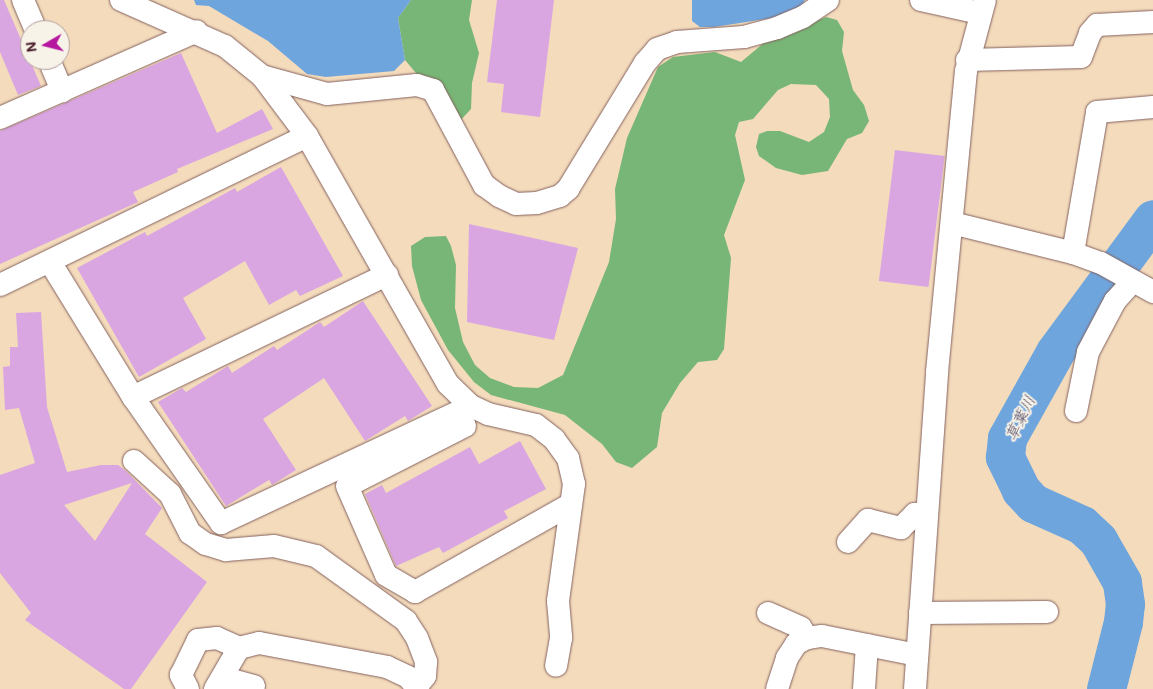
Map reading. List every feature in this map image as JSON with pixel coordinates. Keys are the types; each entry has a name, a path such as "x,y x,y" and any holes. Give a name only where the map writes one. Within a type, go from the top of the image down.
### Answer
{"street":[{"path":"23,0 32,20"},
{"path":"121,0 197,31 225,46 262,76 307,136 468,416"},
{"path":"262,76 327,94 417,85 433,90 484,185 499,196 516,204 537,203 560,196 568,189 645,63 656,49 677,42 744,37 777,28 803,17 828,0"},
{"path":"915,689 927,514 967,60 983,6 920,0"},
{"path":"967,60 1081,57 1090,34 1097,25 1153,22"},
{"path":"0,118 197,31"},
{"path":"53,70 62,90"},
{"path":"1073,253 1097,112 1153,107"},
{"path":"0,285 307,136"},
{"path":"952,223 1073,253 1101,263 1128,280 1153,292"},
{"path":"50,262 133,397 221,523 468,416 488,414 536,425 554,439 568,458 574,484 558,601 561,638 556,666"},
{"path":"133,397 387,275"},
{"path":"1076,411 1088,352 1114,301 1128,280"},
{"path":"468,416 347,486 386,574 415,592 571,504"},
{"path":"134,462 170,494 190,533 206,544 226,550 274,546 316,556 406,621 417,638 426,662 425,676 418,687 398,671 373,664 259,643 239,648 217,638 198,640 181,675 188,689"},
{"path":"848,542 868,520 901,528 915,514 927,514"},
{"path":"920,612 1047,612"},
{"path":"768,613 802,628 807,638"},
{"path":"777,689 787,658 796,644 807,638 822,636 917,655"},
{"path":"864,689 867,645"},
{"path":"239,648 220,683 254,686"}],"green space":[{"path":"411,0 472,0 469,20 479,53 472,83 471,109 458,123 405,60 398,18"},
{"path":"826,17 837,20 844,32 842,51 853,90 864,105 869,121 862,133 847,139 828,171 802,175 776,168 759,156 756,147 759,134 767,131 780,131 809,142 824,132 830,117 829,99 816,85 791,84 778,90 753,119 739,122 735,135 745,180 724,235 731,258 724,349 717,360 698,362 680,383 662,413 657,447 632,468 616,462 602,444 565,415 491,395 474,382 448,350 421,300 412,266 411,246 425,237 446,236 456,265 455,308 463,342 475,365 490,378 514,387 538,388 563,375 609,262 616,219 615,189 627,138 658,67 673,57 715,52 741,62 765,42"}],"water":[{"path":"194,0 411,0 398,18 405,60 394,71 326,77 307,74 268,41 209,6 196,5"},
{"path":"692,0 805,0 800,8 785,16 714,27 700,27 692,21"}],"building":[{"path":"0,0 4,0 20,37 20,70 34,70 41,86 18,95 0,52"},
{"path":"497,0 554,0 540,117 501,112 504,84 487,82"},
{"path":"181,53 217,133 262,109 273,129 177,169 178,172 133,192 138,202 0,264 0,131"},
{"path":"895,150 945,156 929,287 879,281"},
{"path":"281,167 343,276 300,296 296,290 269,305 245,261 183,298 206,339 139,377 77,268 145,232 147,236 235,188 237,192"},
{"path":"469,224 578,248 554,340 467,322"},
{"path":"363,301 432,406 408,421 405,416 365,441 324,378 263,419 296,470 272,485 269,480 226,506 158,402 182,388 186,392 228,366 232,373 274,346 277,350 320,322 324,327"},
{"path":"41,312 47,407 67,472 101,465 118,465 126,471 162,508 145,534 207,582 131,689 124,689 25,620 31,613 0,573 0,475 35,463 19,408 5,410 3,367 10,366 10,347 18,347 16,313","holes":["132,483 95,541 64,505"]},
{"path":"520,441 546,489 504,511 508,518 443,553 439,547 396,566 365,494 382,485 386,493 470,447 479,464"}],"waterway":[{"name":"草葉川","path":"1106,689 1123,622 1125,604 1122,582 1098,540 1082,525 1033,503 1021,490 1005,457 1007,438 1055,352 1153,219"}]}
